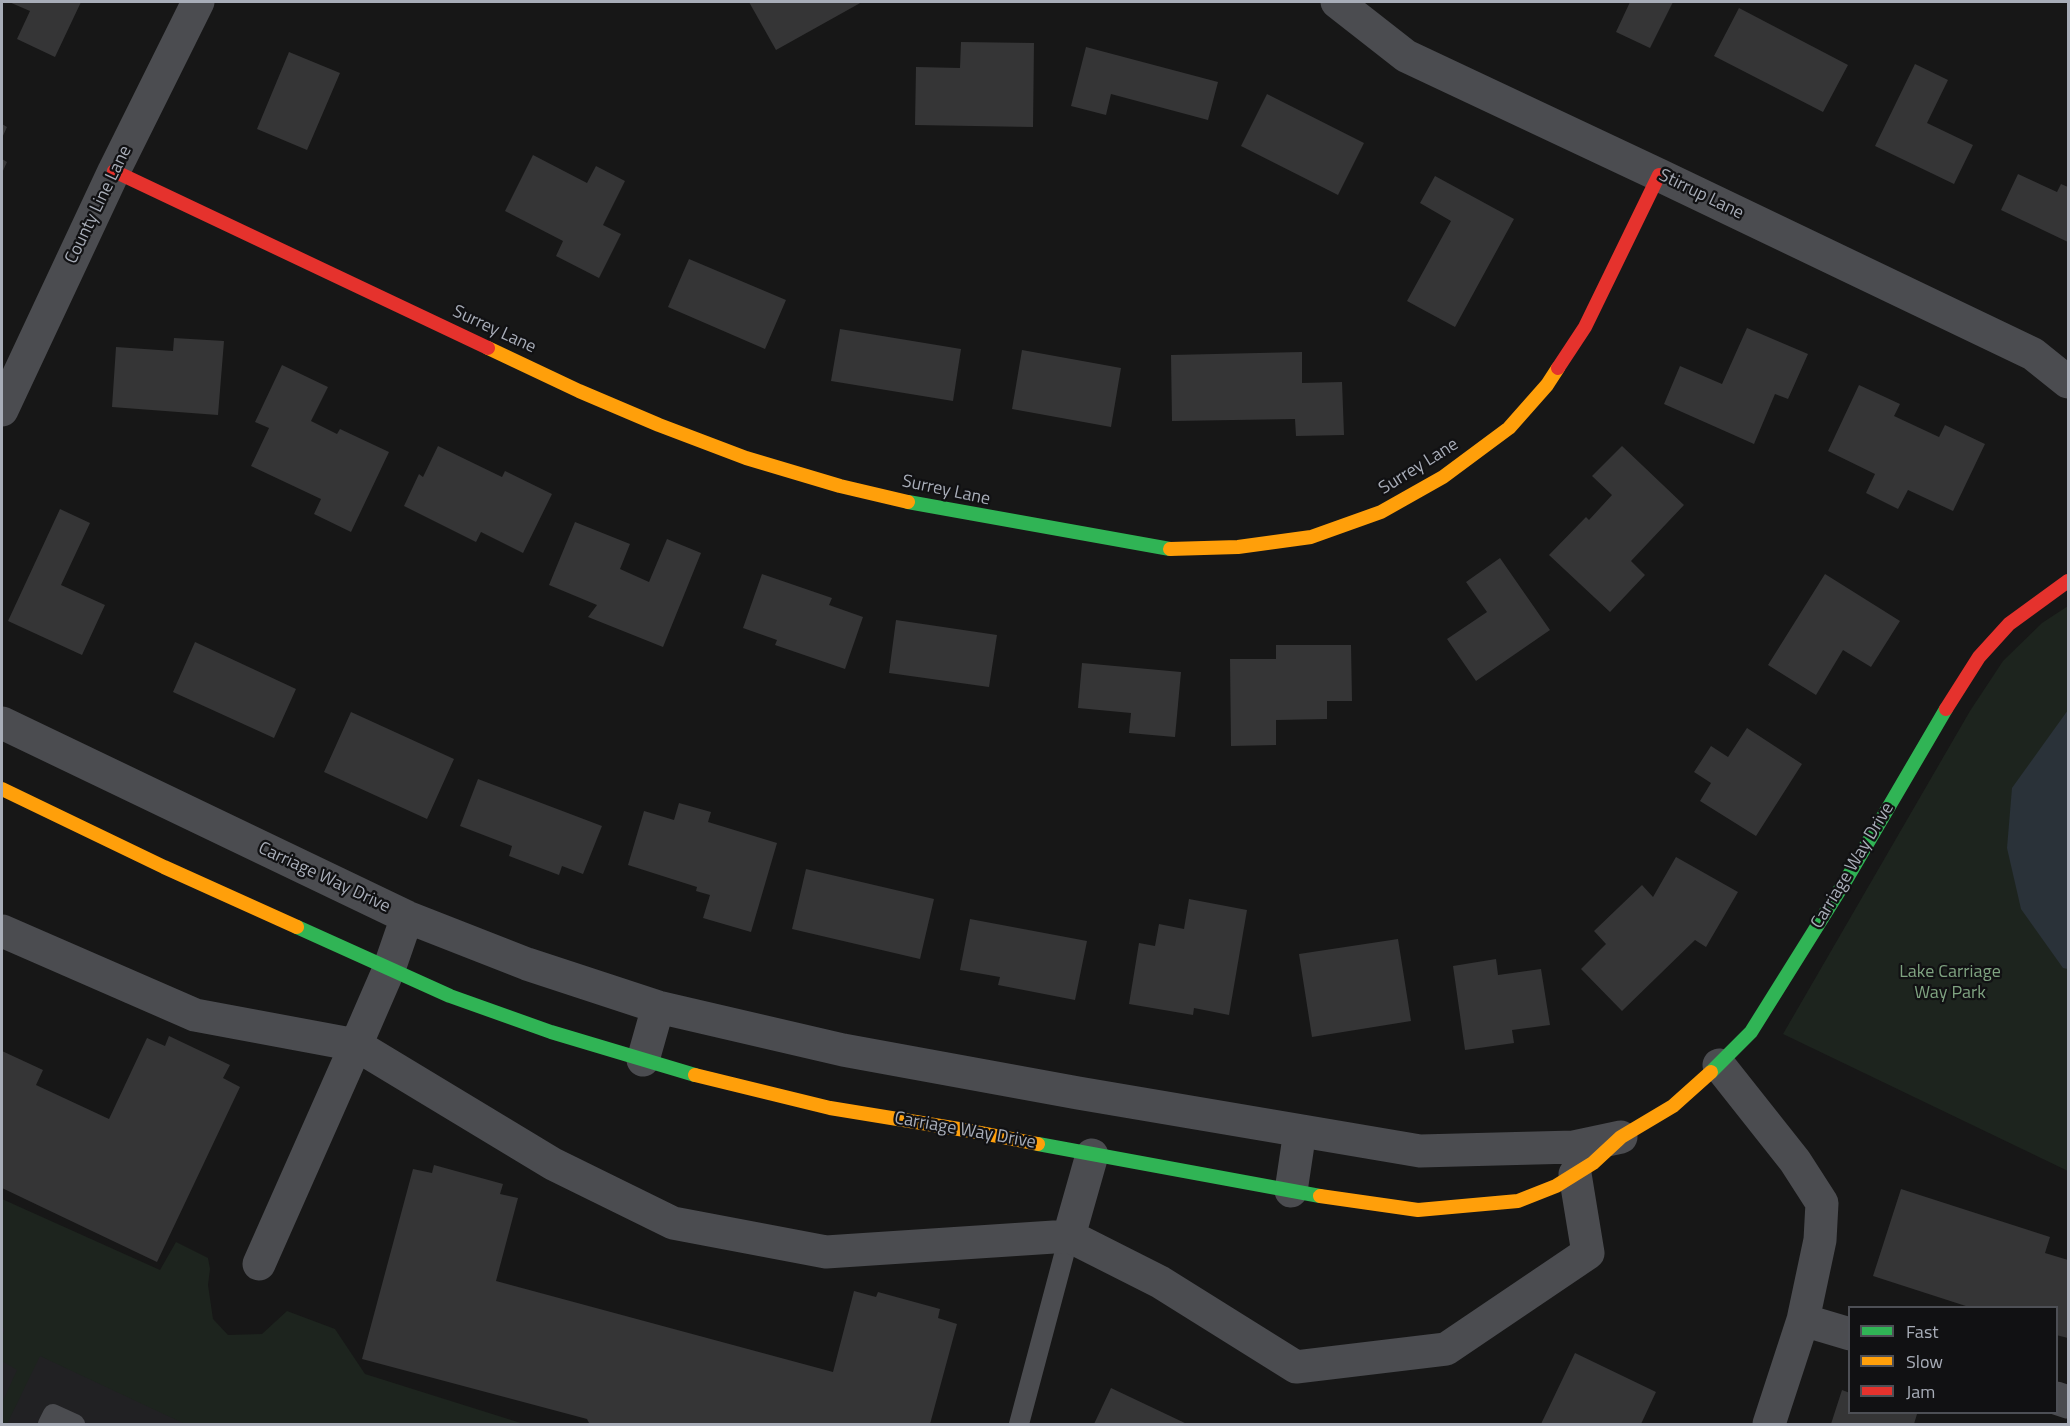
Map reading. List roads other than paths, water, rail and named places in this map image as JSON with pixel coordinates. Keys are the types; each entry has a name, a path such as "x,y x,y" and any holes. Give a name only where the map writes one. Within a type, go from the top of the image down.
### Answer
{"street":[{"name":"County Line Lane","path":"2,410 114,171 198,2"},
{"name":"Stirrup Lane","path":"1337,2 1406,56 2033,354 2068,382"},
{"name":"Surrey Lane","path":"114,171 579,391 746,458 840,486 933,508 1177,550 1238,547 1311,537 1381,512 1443,477 1509,428 1547,385 1574,346 1659,175"},
{"name":"Carriage Way Drive","path":"2,789 164,867 389,969 473,1004 551,1032 700,1077 830,1107 1352,1202 1418,1210 1464,1207 1518,1201 1556,1186 1593,1163 1621,1137 1673,1106 1719,1065 1751,1032 1846,880 1978,657 2009,624 2068,581"},
{"name":"Carriage Way Drive","path":"2,723 407,917 527,964 658,1007 843,1050 1420,1151 1574,1147 1621,1137"},
{"path":"259,1264 389,969 407,917"},
{"path":"2,931 195,1015 356,1046 553,1164 673,1223 826,1252 1069,1236 1160,1282 1296,1367 1446,1350 1588,1253 1575,1174"},
{"path":"642,1060 658,1007"},
{"path":"1719,1065 1795,1161 1822,1203 1820,1240 1803,1320 1769,1425"},
{"path":"1291,1191 1300,1131"},
{"path":"1069,1236 1092,1155"},
{"path":"1803,1320 1848,1333"}],"lane":[{"path":"1019,1425 1069,1236"},
{"path":"48,1425 53,1414 75,1425"}],"park label":[{"name":"Lake Carriage Way Park","path":"1950,983"}]}
